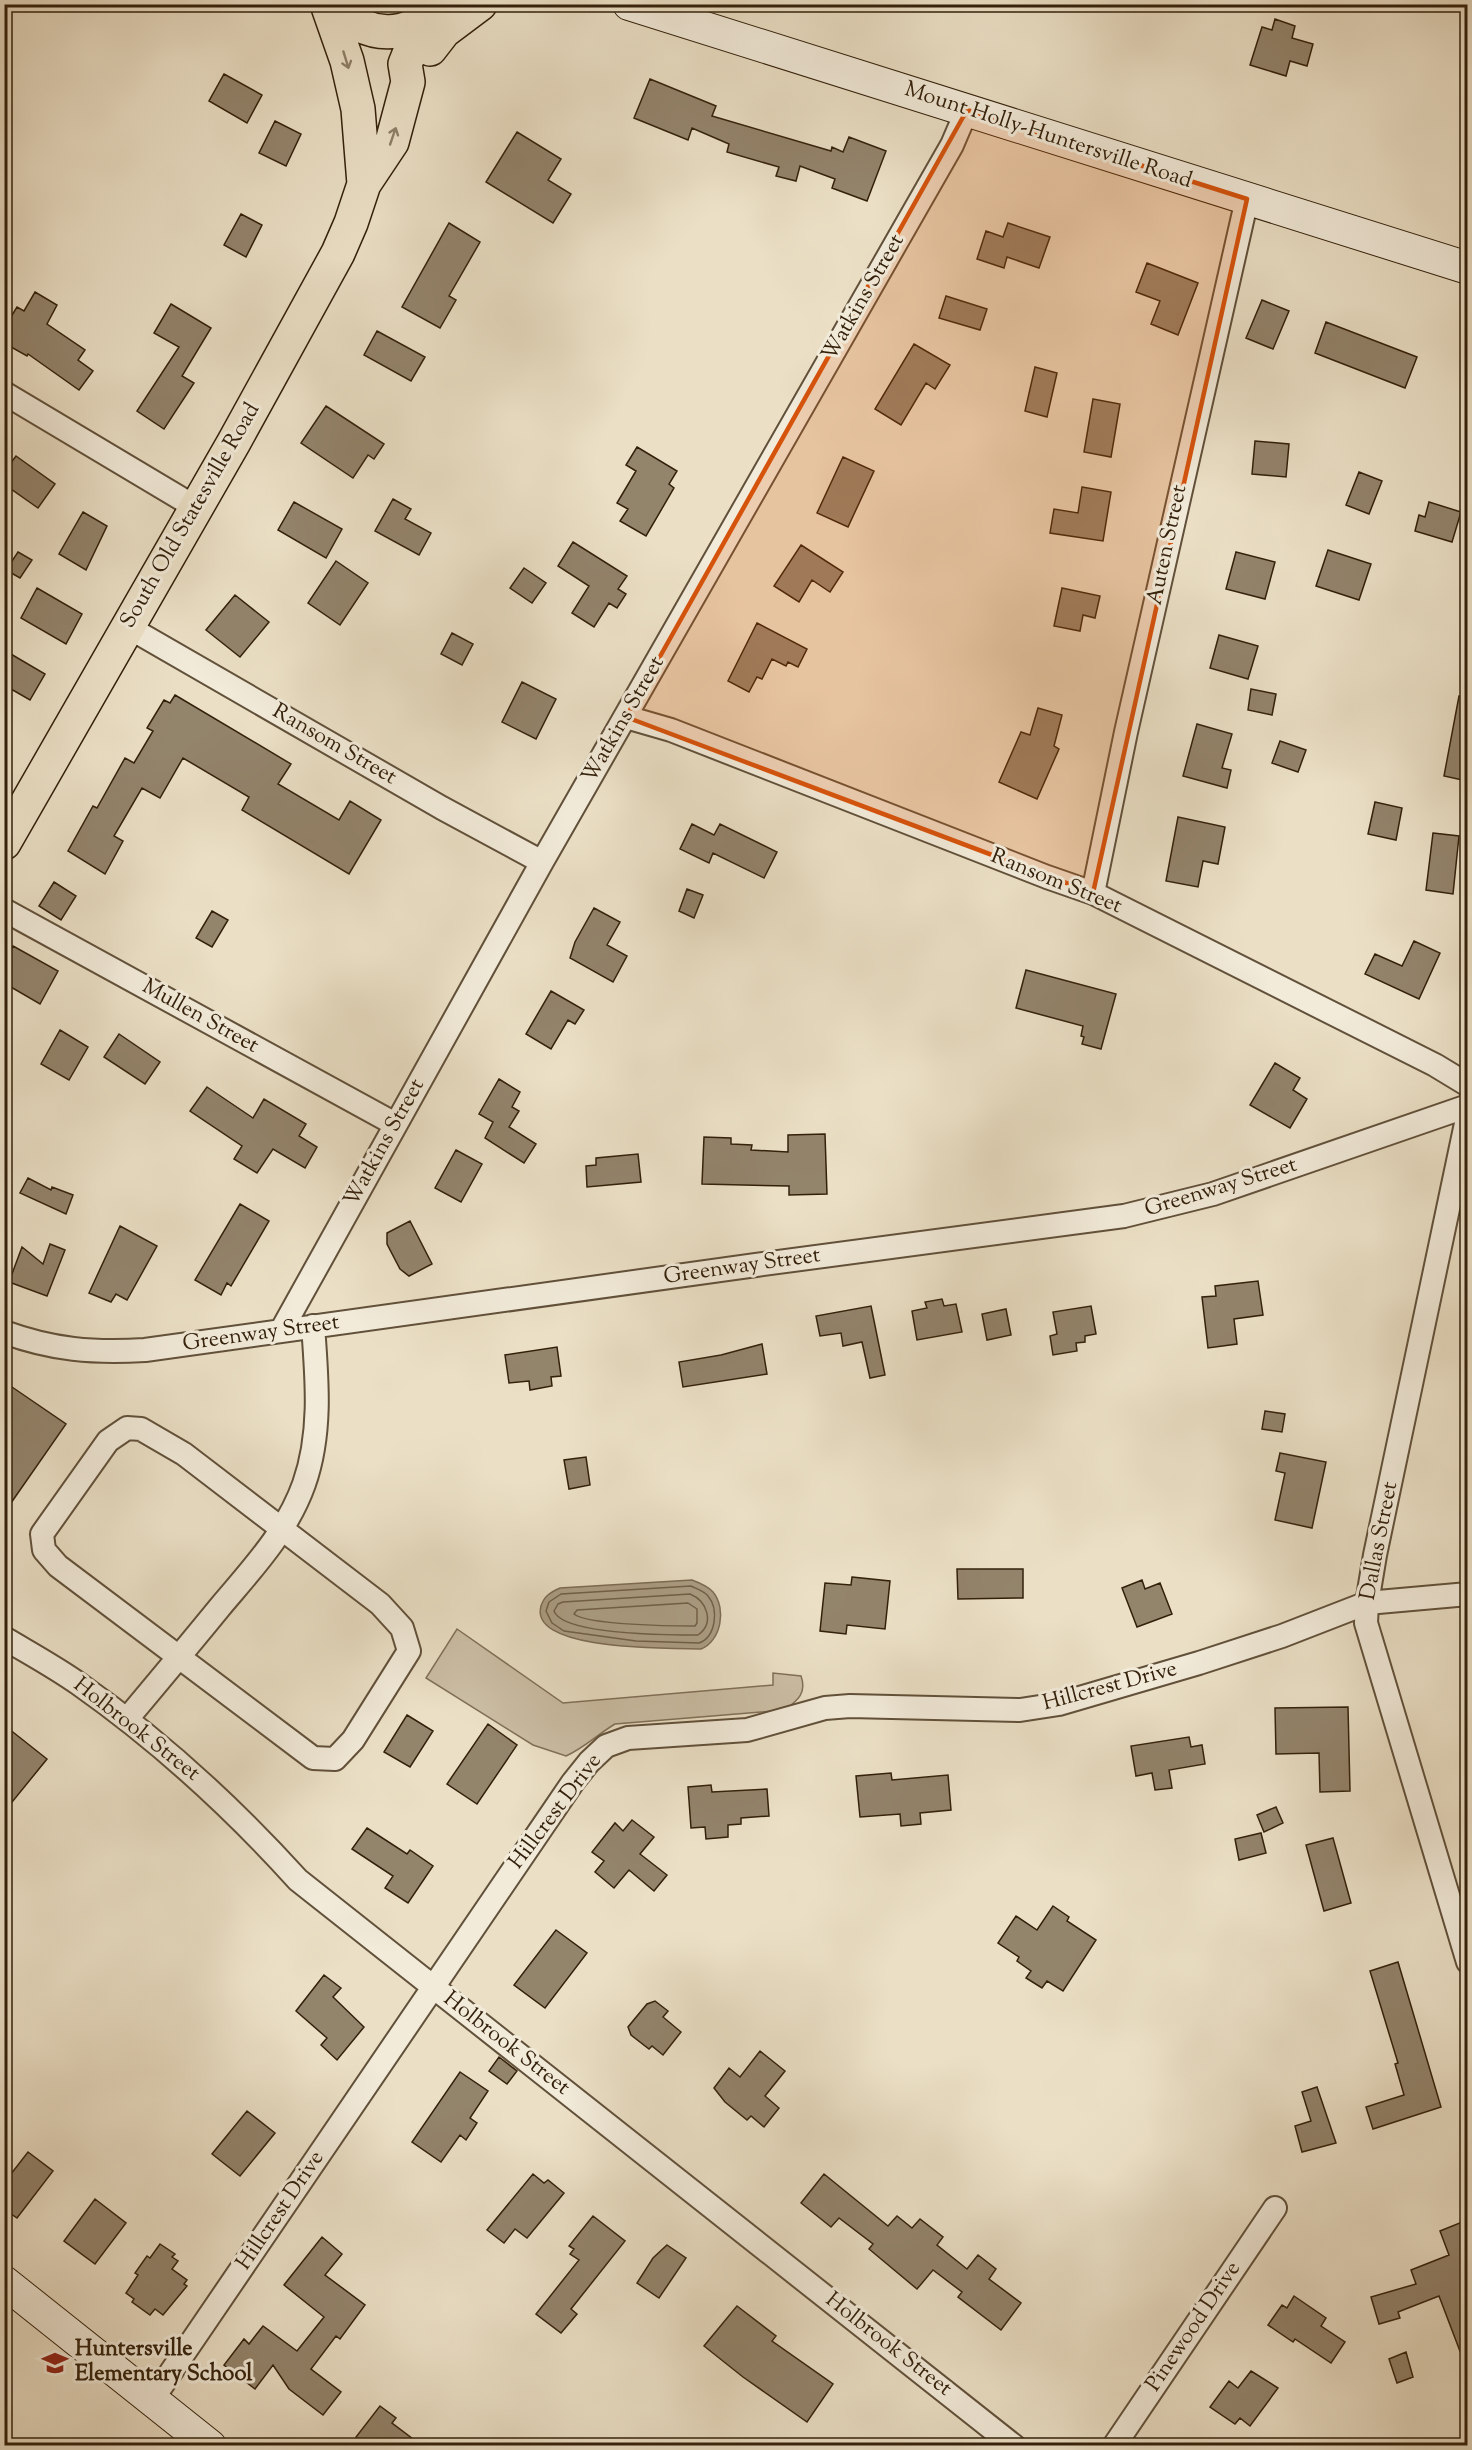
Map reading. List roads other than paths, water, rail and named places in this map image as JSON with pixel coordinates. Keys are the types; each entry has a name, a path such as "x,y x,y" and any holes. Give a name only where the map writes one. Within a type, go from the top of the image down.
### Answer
{"main road":[{"name":"South Old Statesville Road","path":"327,4 346,61 358,109 364,183"},
{"path":"333,4 350,20 363,27 390,32 406,30 432,13"},
{"path":"408,82 444,31 480,4"},
{"name":"Mount Holly-Huntersville Road","path":"629,4 1467,268"},
{"name":"South Old Statesville Road","path":"4,843 338,253 364,183 392,142 408,82 405,64 432,13"},
{"path":"4,2282 210,2445"}],"street":[{"name":"Watkins Street","path":"281,1330 542,862 952,145 967,110"},
{"name":"Auten Street","path":"1093,893 1126,732 1247,199"},
{"path":"4,393 195,507"},
{"name":"Ransom Street","path":"128,627 442,808 542,862"},
{"name":"Ransom Street","path":"626,717 670,730 1093,893 1435,1065 1467,1085"},
{"name":"Mullen Street","path":"4,910 395,1124"},
{"name":"Greenway Street","path":"4,1332 49,1347 107,1352 145,1350 1124,1216 1213,1194 1467,1106"},
{"name":"Dallas Street","path":"1467,1114 1367,1603 1366,1623 1467,1962"},
{"path":"128,1719 251,1571 293,1511 305,1482 314,1442 318,1397 313,1326"},
{"path":"127,1428 141,1429 184,1454 282,1528 380,1604 402,1628 409,1652 353,1740 335,1759 313,1758 58,1566 44,1550 42,1534 108,1441 127,1428"},
{"name":"Hillcrest Drive","path":"152,2400 573,1782 606,1746 628,1738 747,1730 833,1707 1020,1710 1059,1704 1282,1636 1367,1603 1467,1593"},
{"name":"Holbrook Street","path":"5,1640 77,1682 128,1719 221,1798 298,1880 1014,2445"},
{"name":"Pinewood Drive","path":"1114,2445 1275,2208"}],"water":[{"path":"692,1580 711,1590 720,1607 720,1624 717,1632 708,1645 701,1649 635,1647 579,1640 557,1632 543,1621 542,1603 548,1595 560,1588"}],"place":[{"name":"Huntersville Elementary School","path":"55,2363"}]}
